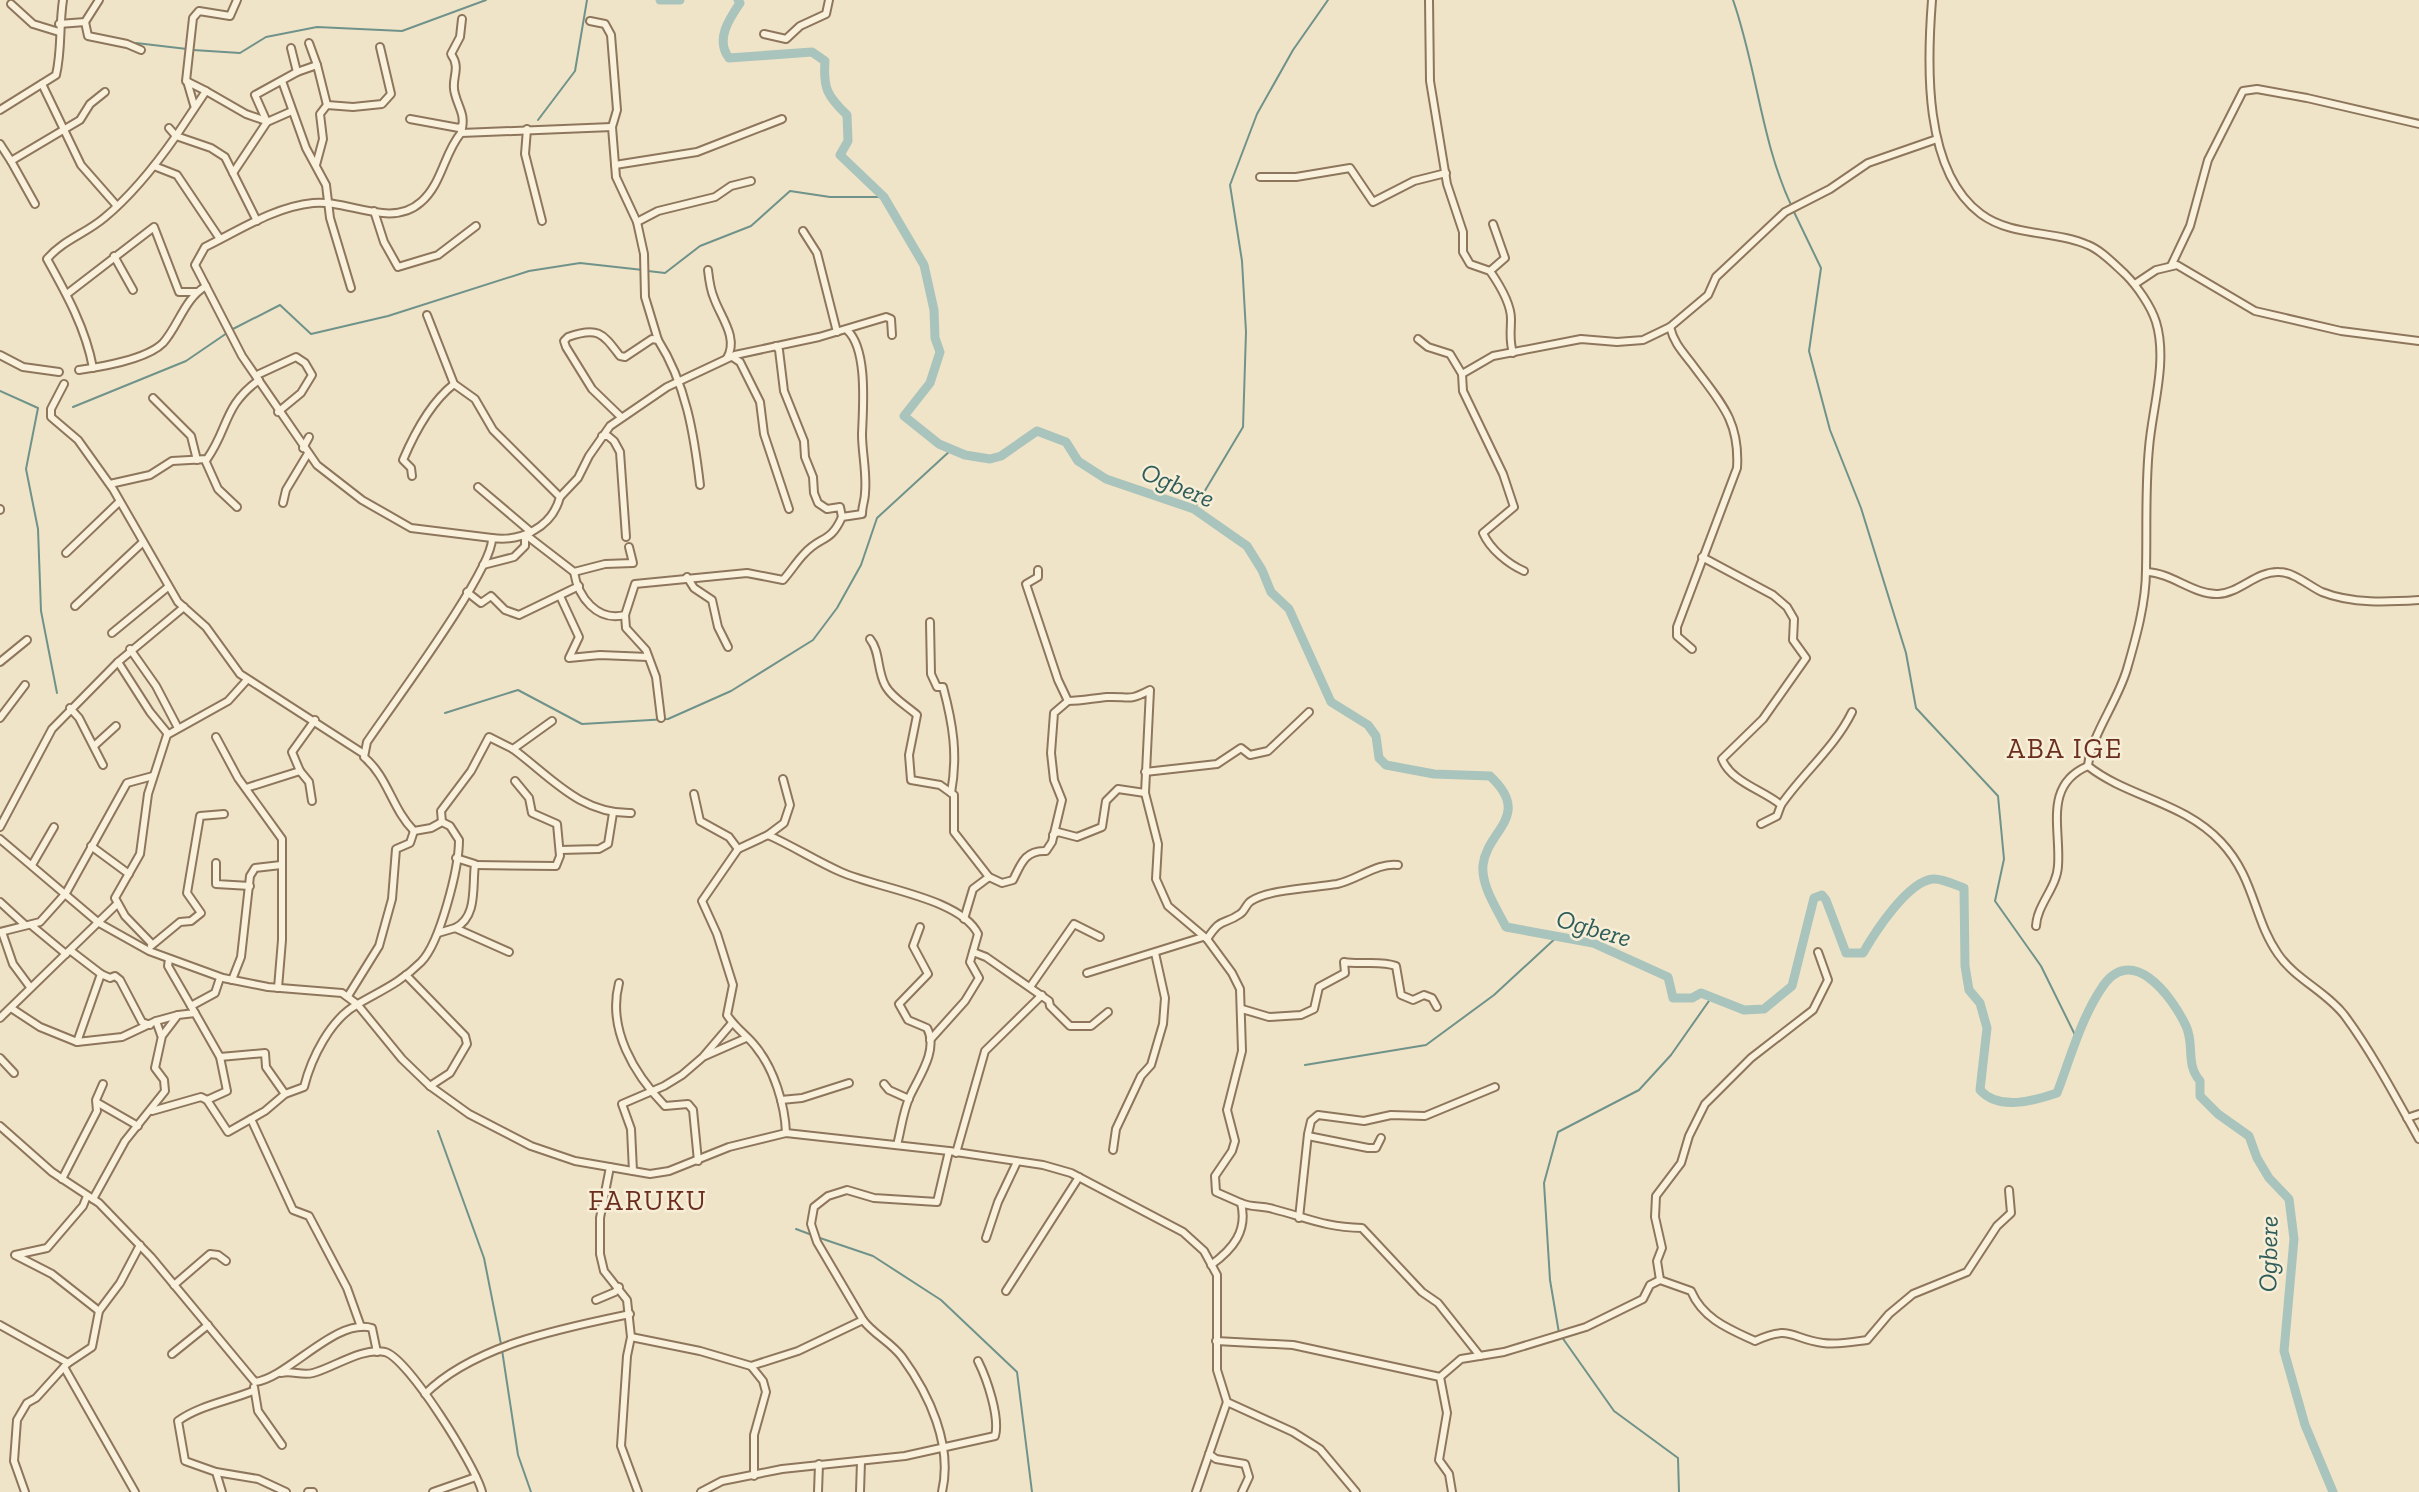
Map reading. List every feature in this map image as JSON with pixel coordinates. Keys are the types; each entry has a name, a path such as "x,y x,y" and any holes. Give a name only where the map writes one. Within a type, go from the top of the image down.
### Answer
{"street":[{"path":"0,110 56,75 61,51 59,28 63,0"},
{"path":"11,4 33,24 59,28 85,22 99,0"},
{"path":"194,106 187,81 196,14 199,11 230,16 237,0"},
{"path":"764,34 786,39 800,26 826,15 829,0"},
{"path":"1429,0 1430,81 1446,173 1463,232 1464,257 1469,264 1490,271 1509,307 1511,319 1508,336 1513,353"},
{"path":"1933,0 1931,89 1937,139 1951,177 1981,214 2026,232 2089,245 2135,284 2156,321 2160,346 2147,476 2147,572 2126,671 2116,701 2090,746 2088,766"},
{"path":"463,19 460,37 451,54 458,68 455,94 459,99 463,124 461,133 423,201 411,209 395,214 327,202 284,208 205,247 195,265 242,356 307,455 362,500 411,528 513,540 527,534 554,510 559,497 578,478 601,436 621,417 680,381 729,357 847,330 886,317 891,320 892,335"},
{"path":"590,21 605,24 611,35 617,110 612,127 619,187 637,222 646,271 645,297 658,340 680,381 697,451 700,485"},
{"path":"85,22 88,36 128,44 141,50"},
{"path":"309,43 327,105"},
{"path":"327,105 359,107 387,101 391,94 380,47"},
{"path":"291,48 297,72"},
{"path":"267,122 255,94 297,72 317,65"},
{"path":"187,81 267,122"},
{"path":"282,81 292,111 326,185 327,202 351,288"},
{"path":"42,84 81,165 117,205"},
{"path":"2171,266 2190,226 2208,160 2243,91 2257,89 2307,98 2419,123"},
{"path":"93,368 90,352 67,294 47,259 58,246 102,219 154,166 206,91"},
{"path":"11,161 80,120 90,104 105,92"},
{"path":"316,165 323,139 320,114 327,105"},
{"path":"233,173 267,122 292,111"},
{"path":"410,119 437,126 459,128 463,124"},
{"path":"615,165 691,154 782,119"},
{"path":"461,133 612,127"},
{"path":"169,128 176,136 225,157 257,221"},
{"path":"527,129 525,154 542,222"},
{"path":"1462,374 1493,356 1581,339 1616,342 1643,340 1670,327 1708,295 1716,277 1785,212 1868,163 1937,139"},
{"path":"0,144 35,204"},
{"path":"154,166 177,175 220,239"},
{"path":"1259,177 1296,177 1350,168 1373,202 1414,181 1446,173"},
{"path":"637,222 658,211 715,197 732,187 751,181"},
{"path":"374,211 384,242 398,267 438,255 476,226"},
{"path":"1490,271 1505,258 1493,224"},
{"path":"67,294 154,227 179,292 196,292"},
{"path":"803,231 817,253 837,332"},
{"path":"114,256 134,290"},
{"path":"2135,284 2144,276 2171,266 2191,271 2212,288 2255,311 2341,331 2419,341"},
{"path":"708,270 712,294 729,332 732,345 729,357"},
{"path":"79,370 131,359 161,345 196,292 206,286"},
{"path":"427,315 454,384 475,399 493,430 559,497"},
{"path":"1670,327 1674,343 1733,422 1739,443 1737,468 1677,627 1677,636 1692,649"},
{"path":"842,517 862,514 865,495 866,452 862,433 865,398 857,346 847,330"},
{"path":"621,417 592,389 566,347 565,339 572,335 600,334 606,336 620,356 625,357 652,339 658,340"},
{"path":"1418,338 1428,348 1450,354 1462,374 1462,391 1503,474 1514,507 1483,533 1488,544 1514,567 1524,571"},
{"path":"661,718 656,677 646,650 627,631 625,615 635,584 747,573 783,580 798,565 804,554 836,531 842,517 840,507 827,509 817,501 804,441 784,391 779,350 776,346"},
{"path":"0,355 23,367 59,372"},
{"path":"110,484 150,475 172,461 201,460 212,453 231,409 245,390 258,377 296,356 305,363 312,375 301,393 278,412"},
{"path":"729,357 740,362 760,402 764,434 789,509"},
{"path":"64,384 51,409 51,417 78,440 110,484 118,503 168,587 184,607 206,627 246,681 315,720 364,754 379,770 398,812 414,831"},
{"path":"412,476 411,468 403,460 409,445 444,391 454,384"},
{"path":"153,398 191,436 218,489 237,507"},
{"path":"601,436 614,440 620,452 626,537"},
{"path":"303,447 309,437"},
{"path":"283,503 286,490 307,455"},
{"path":"478,487 527,534 574,572 579,586 596,611 613,618 625,615"},
{"path":"66,553 118,503"},
{"path":"483,565 517,555 525,546 527,534"},
{"path":"364,754 367,742 444,632 483,565 492,538"},
{"path":"75,606 142,543"},
{"path":"574,572 605,564 633,563 629,547"},
{"path":"1702,557 1773,595 1794,619 1793,640 1806,658 1763,719 1722,759 1732,774 1766,793 1780,805"},
{"path":"1038,570 1038,577 1026,584 1068,701"},
{"path":"2147,572 2161,573 2216,594 2230,592 2254,578 2280,571 2335,596 2386,602 2419,600"},
{"path":"687,577 694,588 712,600 718,627 728,647"},
{"path":"467,592 481,603 491,596 513,615 579,586"},
{"path":"112,633 168,587"},
{"path":"560,596 579,637 569,658 600,655 648,657"},
{"path":"0,827 52,729 130,649 184,607"},
{"path":"930,622 931,674 937,687 943,687 954,727 956,771 951,793"},
{"path":"870,639 876,646 877,667 886,687 917,715 909,755 911,780 940,785 951,793 956,803 954,832 989,877 1002,883 1013,880 1025,856 1037,850 1046,850 1053,835 1062,800 1054,780 1050,744 1054,713 1068,701 1092,702 1107,697 1132,700 1150,690 1150,743 1145,793 1157,844 1156,879 1168,906 1205,938 1233,973 1240,989 1242,1009 1239,1036 1242,1051 1227,1110 1234,1141 1233,1151 1214,1176 1216,1192 1250,1207 1275,1209 1319,1225 1362,1228 1422,1292 1438,1303 1480,1356"},
{"path":"0,662 27,640"},
{"path":"130,649 156,686 178,728"},
{"path":"118,662 168,734"},
{"path":"150,947 117,905 115,898 129,874 145,836 153,776 168,734 228,701 246,681"},
{"path":"0,718 25,685"},
{"path":"0,705 7,711"},
{"path":"70,708 79,718 103,765"},
{"path":"1145,772 1217,764 1241,748 1250,755 1268,751 1309,712"},
{"path":"1761,824 1777,816 1780,805 1802,774 1842,731 1852,712"},
{"path":"312,801 309,782 300,771 292,752 315,720"},
{"path":"513,749 524,745 552,721"},
{"path":"94,746 116,726"},
{"path":"216,737 246,788 282,839 282,940 278,988"},
{"path":"442,822 441,811 471,771 489,737 513,749 568,795 613,814 631,813"},
{"path":"2036,926 2037,915 2047,898 2058,868 2054,818 2057,799 2071,777 2088,766"},
{"path":"2088,766 2104,779 2150,796 2174,809 2221,841 2251,885 2267,937 2281,958 2344,1015 2419,1139"},
{"path":"246,788 300,771"},
{"path":"30,987 13,964 1,932 40,922 66,893 127,783 153,776"},
{"path":"783,779 790,805 779,828 738,849 702,901 717,934 733,985 727,1015 762,1056 781,1100 786,1133"},
{"path":"456,858 475,865 556,866 560,850 555,821 533,814 529,798 515,781"},
{"path":"1053,835 1058,832 1077,837 1102,827 1106,801 1118,789 1145,793"},
{"path":"694,794 700,821 729,837 738,849"},
{"path":"150,947 180,922 191,921 201,914 187,893 200,816 223,814"},
{"path":"560,850 599,849 608,844 613,814"},
{"path":"152,1111 201,1097 207,1100 228,1132 265,1111 285,1094 303,1087 305,1074 337,1019 357,1004 389,990 423,961 438,933 459,840 450,825 442,822 431,828 414,831"},
{"path":"32,865 54,827"},
{"path":"348,996 379,946 392,899 396,849 411,843 414,831"},
{"path":"768,835 851,876 890,889 925,896 964,919 978,933 970,962 979,978 965,1001 930,1040"},
{"path":"0,839 99,923 169,959 220,978 278,988 330,991 348,996 402,1059 430,1086 469,1114 531,1146 575,1161 650,1174 669,1171 729,1147 786,1133 897,1145 1061,1169 1183,1233 1204,1251 1217,1275 1217,1370 1227,1402 1196,1492"},
{"path":"91,846 129,874"},
{"path":"216,863 216,884 250,886"},
{"path":"1087,973 1205,938 1226,918 1240,915 1251,901 1279,893 1337,884 1388,864 1398,865"},
{"path":"232,980 241,957 250,876 255,868 281,865"},
{"path":"438,933 455,928 468,918 475,865"},
{"path":"964,919 974,889 989,877"},
{"path":"0,902 101,974 120,980 142,1022 153,1023"},
{"path":"0,1018 117,905"},
{"path":"1030,987 1071,926 1100,937"},
{"path":"897,1145 909,1098 927,1061 930,1040 927,1028 908,1020 899,1004 928,974 914,946 920,927"},
{"path":"455,928 509,952"},
{"path":"973,952 1042,995 1070,1026 1091,1026 1108,1013"},
{"path":"1660,1280 1657,1261 1662,1248 1655,1217 1656,1196 1681,1163 1689,1136 1705,1104 1751,1058 1814,1010 1828,980 1818,952"},
{"path":"1112,1150 1116,1129 1141,1076 1151,1065 1161,1031 1165,998 1154,953"},
{"path":"169,959 168,966 220,1057 227,1091 207,1100"},
{"path":"1242,1009 1269,1017 1301,1015 1314,1009 1319,988 1345,973 1344,962 1362,965 1386,962 1396,966 1401,995 1413,1000 1424,995 1432,998 1437,1007"},
{"path":"77,1042 101,974"},
{"path":"406,975 465,1036 467,1044 450,1073 430,1086"},
{"path":"10,1008 67,1040 77,1042 112,1039 193,1009 215,993 220,978"},
{"path":"619,983 615,1018 634,1070 665,1106 688,1104 693,1110 698,1161"},
{"path":"942,1492 947,1474 937,1424 924,1390 901,1355 863,1320 817,1242 811,1224 814,1208 828,1196 847,1190 874,1198 936,1202 985,1051 1042,995"},
{"path":"99,1311 52,1274 15,1255 47,1248 90,1198 125,1141 152,1111 166,1085 155,1068 162,1036 178,1015"},
{"path":"153,1023 162,1036"},
{"path":"633,1171 631,1129 622,1104 682,1075 703,1057 732,1023"},
{"path":"703,1057 746,1038"},
{"path":"220,1057 265,1053 266,1067 285,1094"},
{"path":"0,1058 14,1073"},
{"path":"781,1100 802,1098 849,1083"},
{"path":"103,1084 96,1100 99,1104 138,1126"},
{"path":"884,1084 889,1090 909,1098"},
{"path":"1299,1218 1308,1136 1311,1121 1318,1115 1364,1121 1391,1115 1425,1116 1495,1087"},
{"path":"62,1179 99,1104"},
{"path":"2407,1118 2419,1114"},
{"path":"251,1119 293,1210 309,1216 347,1288 361,1327"},
{"path":"0,1126 62,1179 90,1198 140,1245 255,1382"},
{"path":"1308,1136 1368,1148 1376,1148 1381,1138"},
{"path":"986,1238 998,1202 1017,1162"},
{"path":"610,1167 600,1218 599,1246 604,1271 625,1294 630,1314 631,1337 621,1446 638,1492"},
{"path":"1006,1292 1079,1177"},
{"path":"1440,1377 1461,1359 1504,1352 1586,1327 1643,1298 1650,1285 1660,1280 1691,1291 1698,1308 1724,1327 1755,1341 1774,1332 1797,1334 1820,1343 1867,1340 1889,1314 1913,1294 1968,1272 1997,1226 2011,1213 2009,1191"},
{"path":"1211,1265 1233,1249 1245,1218 1241,1203"},
{"path":"25,1492 14,1461 18,1420 27,1403 36,1398 66,1365 92,1347 99,1311 120,1283 140,1245"},
{"path":"174,1285 210,1255 218,1255 226,1261"},
{"path":"596,1300 615,1292 619,1287"},
{"path":"425,1394 460,1366 534,1336 630,1314"},
{"path":"631,1337 700,1351 751,1366 798,1351 863,1320"},
{"path":"0,1325 66,1365 132,1491"},
{"path":"172,1353 208,1325"},
{"path":"276,1374 326,1340 361,1327 372,1328 377,1352"},
{"path":"1216,1341 1293,1345 1440,1377"},
{"path":"255,1382 291,1370 312,1373 337,1362 377,1352 397,1357 463,1450 482,1492"},
{"path":"701,1492 722,1481 819,1464 861,1461 942,1448 995,1436 998,1424 978,1361"},
{"path":"751,1366 763,1381 766,1392 754,1435 754,1476"},
{"path":"1440,1377 1447,1413 1439,1460 1449,1474 1452,1492"},
{"path":"255,1382 253,1391 258,1411 282,1444"},
{"path":"253,1391 218,1401 204,1410 190,1412 178,1420 185,1461 216,1472 258,1479 286,1492"},
{"path":"1227,1402 1293,1432 1320,1449 1356,1492"},
{"path":"1209,1454 1216,1459 1245,1464 1249,1477 1242,1492"},
{"path":"860,1492 861,1461"},
{"path":"818,1492 819,1464"},
{"path":"216,1472 222,1492"},
{"path":"433,1492 476,1477"},
{"path":"308,1492 313,1492"}],"waterway":[{"path":"193,50 240,53 266,37 317,27 402,31 486,0"},
{"path":"538,120 575,71 587,0"},
{"name":"Ogbere","path":"660,0 680,0"},
{"name":"Ogbere","path":"738,0 740,3 723,37 729,58 812,52 825,61 828,91 847,115 848,141 840,155 884,197 924,265 934,310 935,338 940,352 930,383 904,416 939,444 965,455 990,459 1001,456 1037,431 1066,442 1078,461 1106,479 1194,509 1247,546 1262,570 1271,592 1289,609 1331,702 1368,725 1376,736 1379,758 1386,765 1434,774 1490,776 1502,790 1508,802 1508,813 1486,853 1483,873 1490,897 1506,927 1593,943 1668,977 1673,998 1692,998 1701,993 1744,1010 1764,1009 1792,986 1814,898 1822,895 1826,900 1846,953 1863,953 1893,909 1913,888 1933,879 1949,882 1964,888 1965,966 1969,990 1980,1003 1987,1028 1980,1090 2006,1102 2027,1101 2057,1093 2088,1013 2101,989 2113,976 2125,970 2137,972 2150,978 2161,988 2180,1014 2189,1033 2191,1061 2200,1081 2200,1096 2218,1114 2249,1136 2257,1158 2269,1178 2289,1199 2294,1239 2284,1351 2305,1425 2333,1492"},
{"path":"1194,509 1243,427 1246,332 1242,261 1230,185 1257,114 1293,50 1328,0"},
{"path":"1733,0 1773,157 1792,207"},
{"path":"136,43 187,49"},
{"path":"648,271 665,273 700,246 751,226 790,191 830,197 884,197"},
{"path":"1794,212 1821,268 1809,351 1830,430 1861,508 1906,653 1916,708 1998,796 2004,859 1995,901 2041,966 2078,1041"},
{"path":"231,330 280,305 311,334 388,316 529,271 580,263 643,270"},
{"path":"73,407 186,361 227,333"},
{"path":"0,391 38,408 26,469 38,529 41,611 57,693"},
{"path":"445,713 518,690 582,724 668,719 731,691 813,640 837,608 861,565 877,518 951,450"},
{"path":"1305,1065 1426,1045 1494,995 1559,935"},
{"path":"1679,1492 1678,1458 1614,1411 1559,1333 1550,1280 1544,1183 1558,1132 1639,1090 1671,1055 1711,998"},
{"path":"438,1131 484,1258 501,1344"},
{"path":"796,1229 812,1235"},
{"path":"817,1237 873,1256 941,1300 1017,1372 1032,1492"},
{"path":"502,1350 518,1455 531,1492"}],"district":[{"name":"ABA IGE","path":"2065,748"},
{"name":"FARUKU","path":"648,1200"}]}
